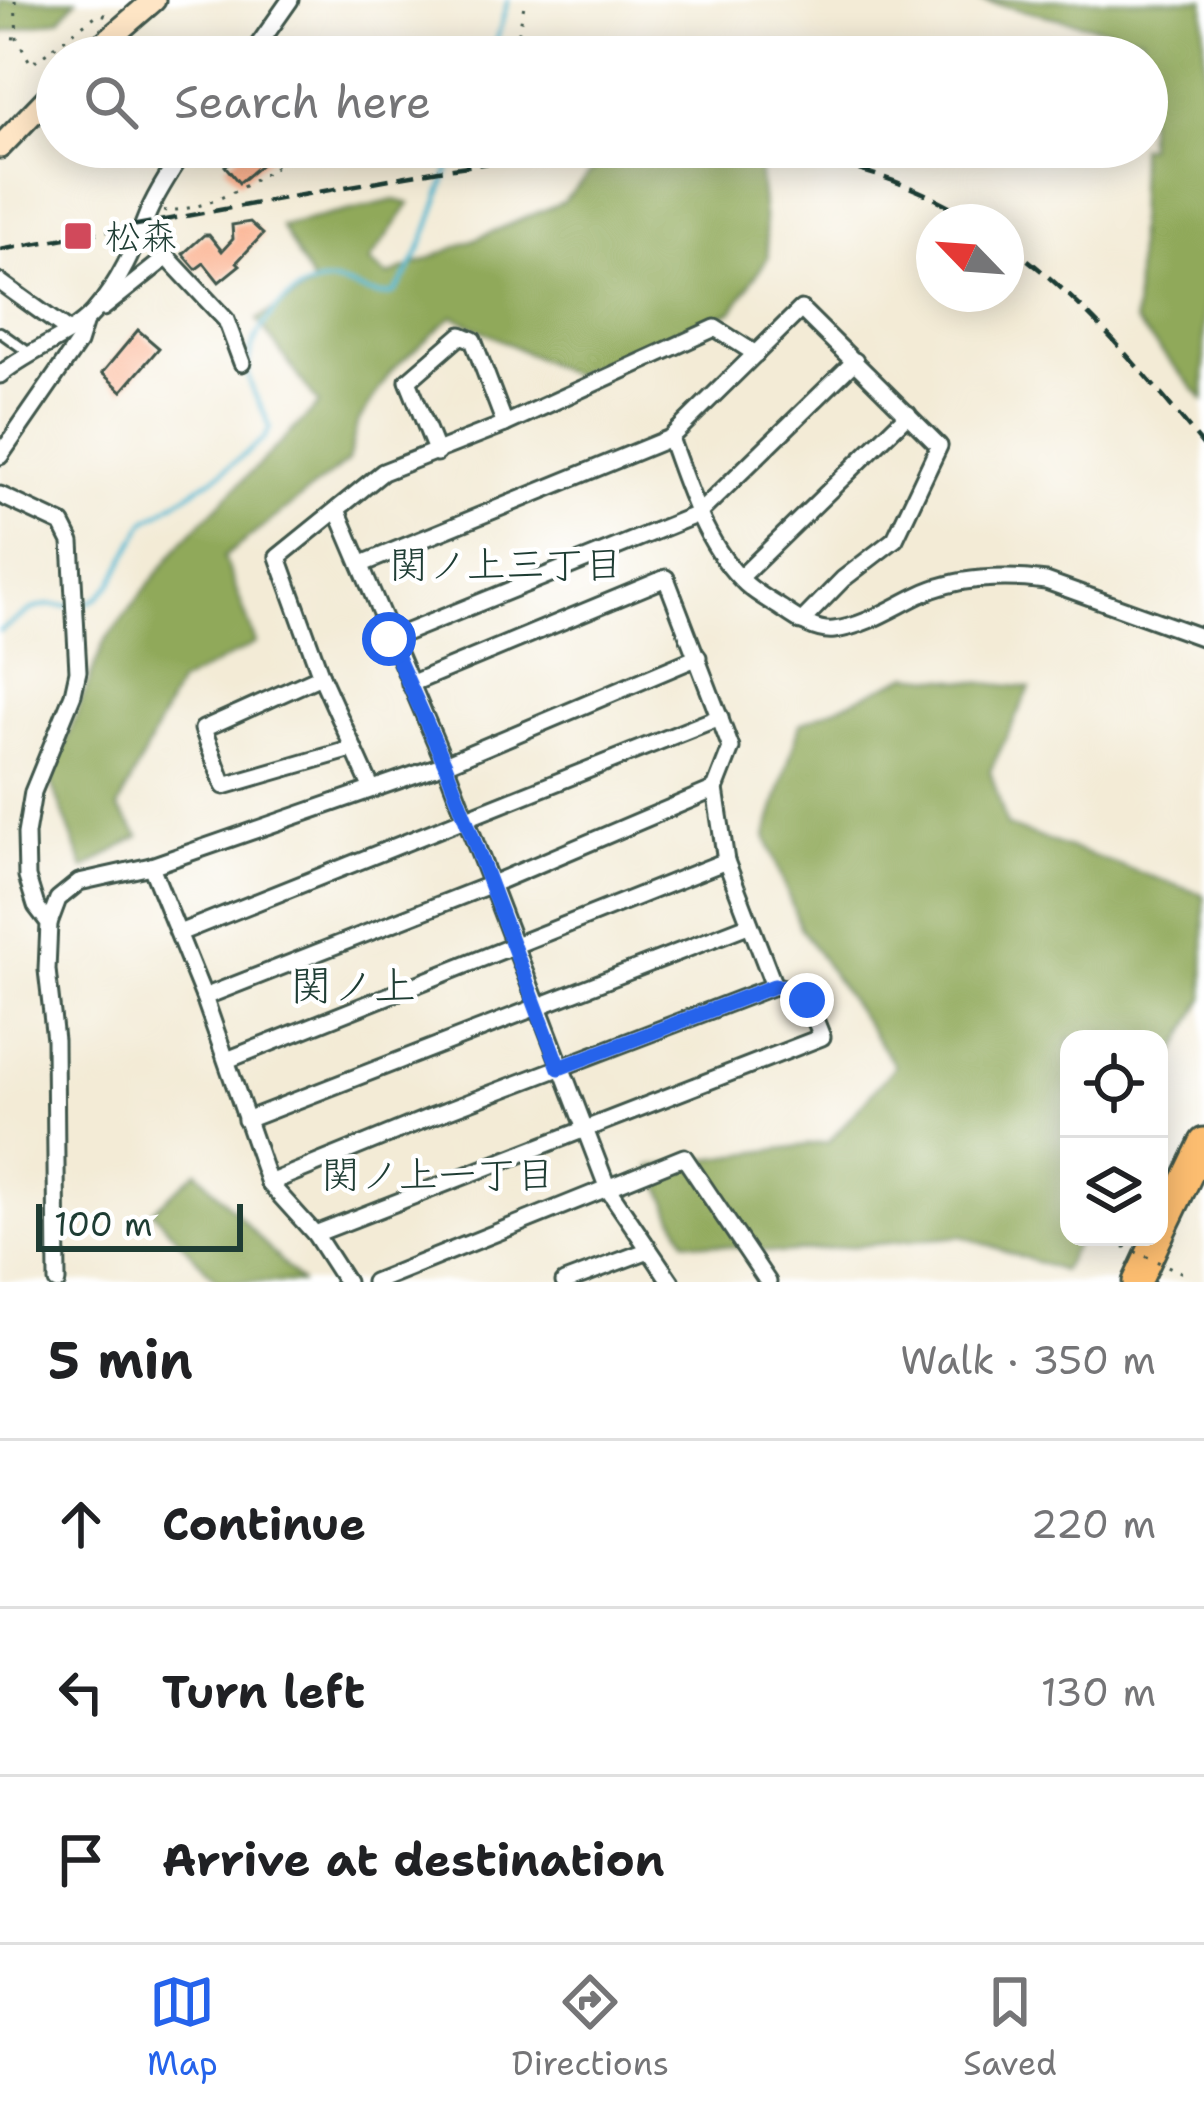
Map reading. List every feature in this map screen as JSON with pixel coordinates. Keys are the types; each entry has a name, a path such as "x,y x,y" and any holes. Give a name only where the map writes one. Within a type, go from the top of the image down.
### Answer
{"highway":[{"path":"1168,1216 1204,1142"},
{"path":"1136,1282 1153,1246"}],"main road":[{"path":"110,36 154,0"},
{"path":"0,147 36,110"}],"street":[{"path":"265,36 290,0"},
{"path":"0,456 127,265 149,211 174,168"},
{"path":"0,375 28,352 109,306 167,257 226,320 242,363"},
{"path":"0,282 68,331"},
{"path":"362,564 670,438 801,309 939,446 895,539 843,579 802,622"},
{"path":"371,787 321,676 278,557 383,472 505,424 715,328 756,354"},
{"path":"436,453 408,381 461,335 473,340 505,424"},
{"path":"389,639 698,514 855,361"},
{"path":"741,577 908,414"},
{"path":"670,438 698,514 720,551 741,577 802,622 831,631 891,612 948,585 1027,578 1204,638"},
{"path":"0,495 62,524 71,542 78,671 73,694 44,759 26,834 27,877 36,906 49,923"},
{"path":"338,512 445,764 608,1189 671,1282"},
{"path":"410,684 665,578 731,748 715,789 726,861 774,986"},
{"path":"57,1282 55,1040 47,970 49,923 58,899 79,882 152,866 445,764 698,657"},
{"path":"321,676 202,729 224,786 352,749"},
{"path":"179,934 720,717"},
{"path":"204,997 492,884 715,789"},
{"path":"226,1060 726,861"},
{"path":"152,866 269,1183 315,1234 346,1282"},
{"path":"246,1120 748,925"},
{"path":"269,1183 774,986 791,988 807,1000 821,1036 315,1234"},
{"path":"374,1282 683,1157 768,1282"},
{"path":"564,1282 650,1250"}],"lane":[{"path":"0,332 28,352"}],"path":[{"path":"15,0 17,38 31,64 36,60"},
{"path":"518,36 525,0"},
{"path":"69,36 98,14 110,15 121,25"},
{"path":"0,37 17,38"},
{"path":"157,168 170,174"},
{"path":"149,211 180,211 217,201 273,168"},
{"path":"1122,1246 1183,1273"}],"green space":[{"path":"0,0 76,0 60,19 0,33"},
{"path":"978,0 1204,0 1204,400 1135,322 1139,168 1168,168 1168,36 1138,36"},
{"path":"595,168 759,168 768,257 732,311 571,375 453,316 391,371 357,424 348,461 224,557 256,643 178,684 118,808 139,836 84,869 51,781 104,642 183,541 319,404 257,320 314,285 281,226 395,200 410,204 369,262 388,276 563,202"},
{"path":"909,675 1030,688 990,771 1007,826 1204,895 1204,998 1168,1067 1168,1030 1060,1030 1060,1246 1074,1246 1062,1271 962,1236 782,1253 685,1241 651,1167 829,1142 895,1066 800,927 766,836 800,724"},
{"path":"197,1171 300,1282 218,1282 152,1211"}],"building":[{"path":"227,168 257,168 239,183"},
{"path":"250,222 263,234 237,262 240,265 219,282 204,263 196,269 183,254 204,235 222,251 233,239 232,225"},
{"path":"138,330 159,348 122,391 102,373"}],"waterway":[{"path":"498,36 508,0"},
{"path":"0,631 33,609 79,606 96,599 112,583 145,522 264,439 270,428 252,390 248,365 267,319 293,295 323,283 380,295 394,293 423,241 450,168"}],"railway":[{"path":"0,250 453,168"},
{"path":"850,168 945,204"},
{"path":"1024,257 1085,311 1204,446"}],"place":[{"name":"松森","path":"78,236"}],"district":[{"name":"関ノ上三丁目","path":"506,564"},
{"name":"関ノ上","path":"353,985"},
{"name":"関ノ上一丁目","path":"438,1174"}],"route":[{"path":"389,639 445,764 559,1068 774,986 791,988 807,1000"}]}
